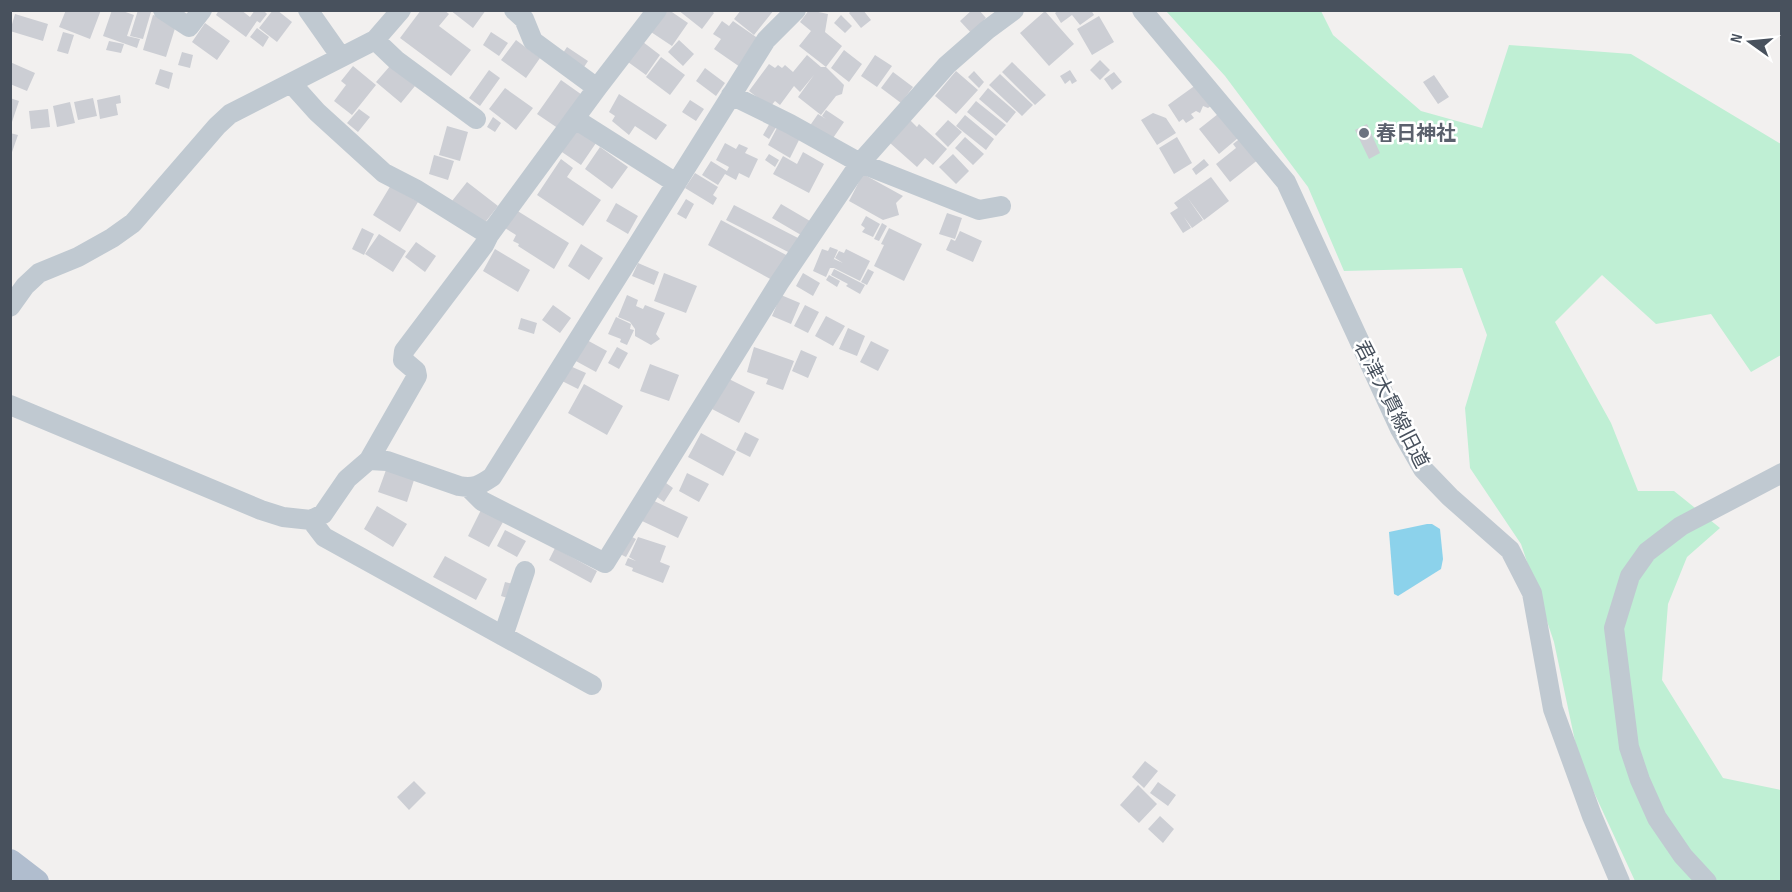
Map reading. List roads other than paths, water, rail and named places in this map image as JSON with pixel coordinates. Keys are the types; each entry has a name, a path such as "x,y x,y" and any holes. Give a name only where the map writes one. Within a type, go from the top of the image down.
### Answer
{"main road":[{"path":"10,862 36,882"}],"street":[{"path":"163,10 189,27 202,10"},
{"path":"308,10 341,57"},
{"path":"10,307 25,286 39,273 78,257 133,223 216,126 230,114 375,40 401,10"},
{"path":"514,10 524,19 528,34 533,41 597,88"},
{"path":"10,405 261,510 283,517 311,520 323,514 347,478 369,460 416,381 416,371 403,360 404,351 657,10"},
{"path":"369,460 387,461 469,488 477,487 492,477 766,40 796,10"},
{"path":"469,488 482,501 605,563 779,283 860,163 947,65 1014,10"},
{"name":"君津大貫線旧道","path":"1142,10 1286,182 1400,429 1423,469 1450,497 1510,550 1532,593 1553,709 1592,816 1620,882"},
{"path":"375,40 396,60 476,119"},
{"path":"291,83 317,112 384,173 417,190 489,235"},
{"path":"731,95 790,124 860,163 979,210 1001,206"},
{"path":"575,119 676,183"},
{"path":"1707,882 1683,856 1657,819 1640,780 1629,747 1614,628 1630,576 1647,552 1681,526 1782,473"},
{"path":"311,520 324,537 592,686"},
{"path":"503,636 525,571"}],"water":[{"path":"1427,524 1440,529 1443,559 1441,569 1398,596 1394,594 1389,532"}],"place":[{"name":"春日神社","path":"1364,133"}]}
